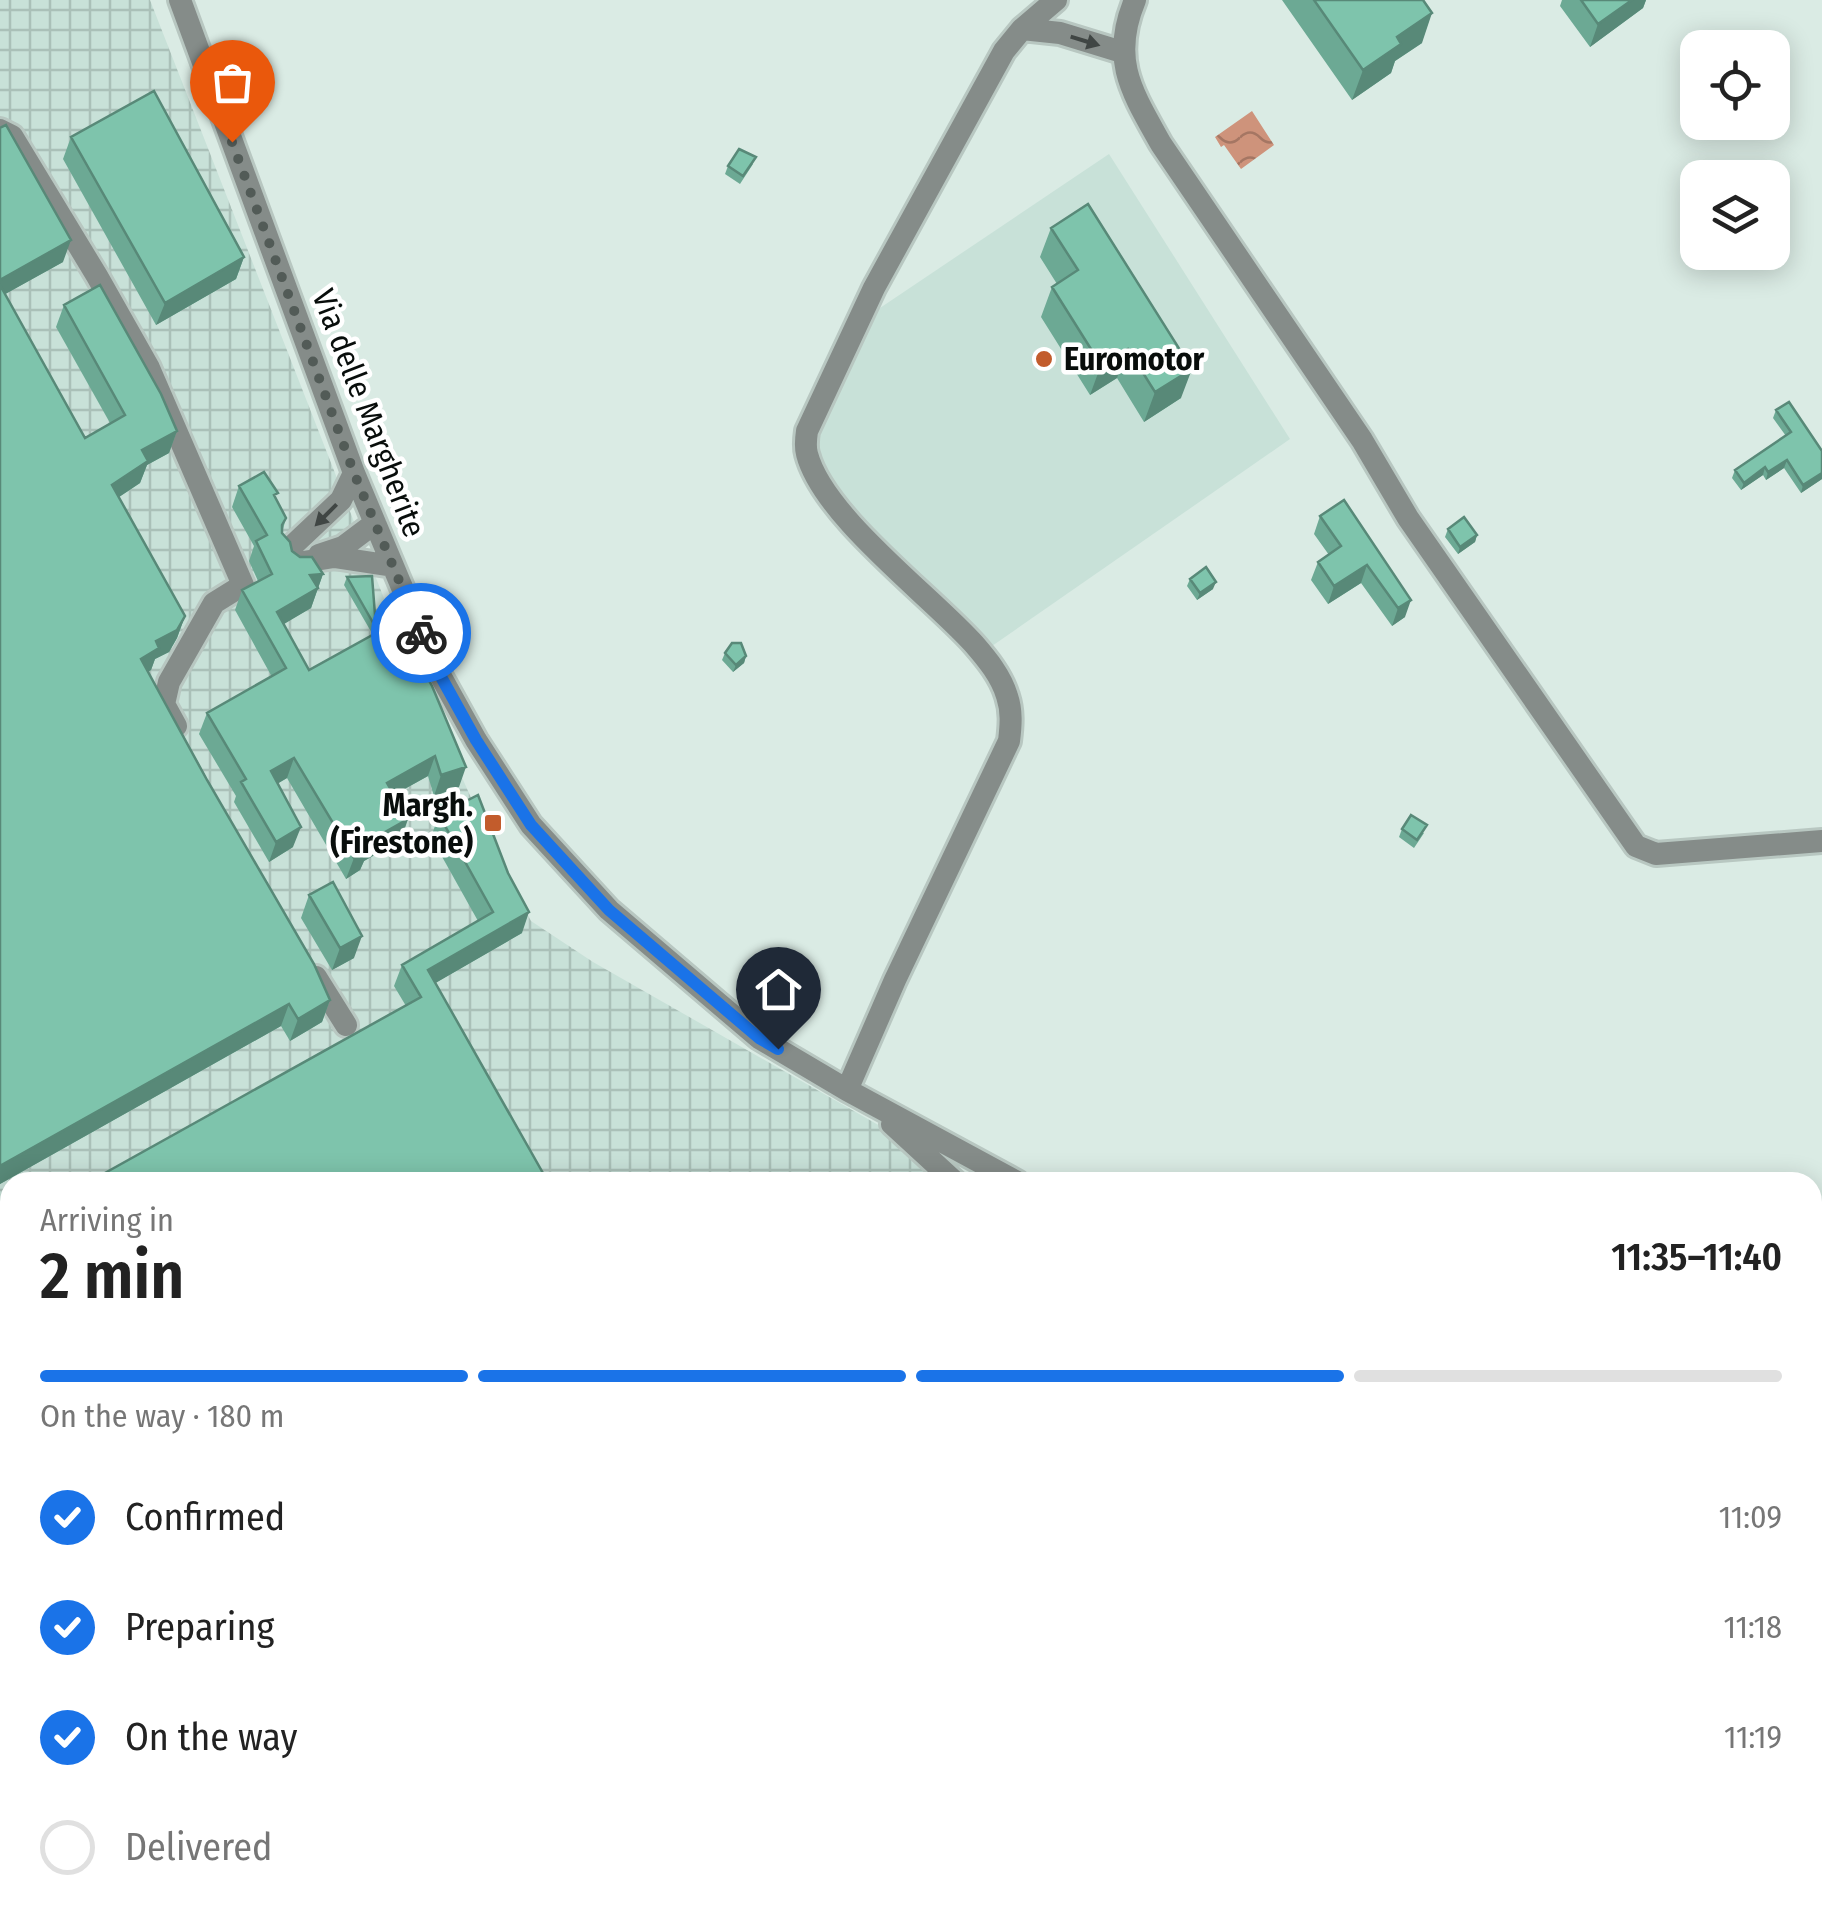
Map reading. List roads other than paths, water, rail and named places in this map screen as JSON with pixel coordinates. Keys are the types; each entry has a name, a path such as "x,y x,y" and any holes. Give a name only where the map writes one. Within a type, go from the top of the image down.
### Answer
{"street":[{"name":"Via delle Margherite","path":"180,0 354,473 435,666 476,740 531,825 609,910 759,1038 999,1172"},
{"path":"944,1172 857,1095 895,980 1009,742 1012,715 1006,692 990,663 829,496 814,472 806,441 807,431 874,288 1004,51 1022,29 1056,0"},
{"path":"1135,0 1122,52 1132,92 1161,144 1362,440 1408,518 1636,846 1656,854 1822,842"},
{"path":"1022,29 1060,34 1122,52"},
{"path":"0,130 12,136 149,368 251,580 214,603 169,682 164,704 188,749"},
{"path":"293,556 341,500 354,473"},
{"path":"293,556 343,547 375,523"},
{"path":"293,556 334,557 393,566"},
{"path":"305,957 346,1025"}],"water":[{"path":"1252,111 1274,145 1241,169 1215,137"}],"place":[{"name":"Euromotor","path":"1044,359"},
{"name":"Margh. (Firestone)","path":"493,823"}]}
